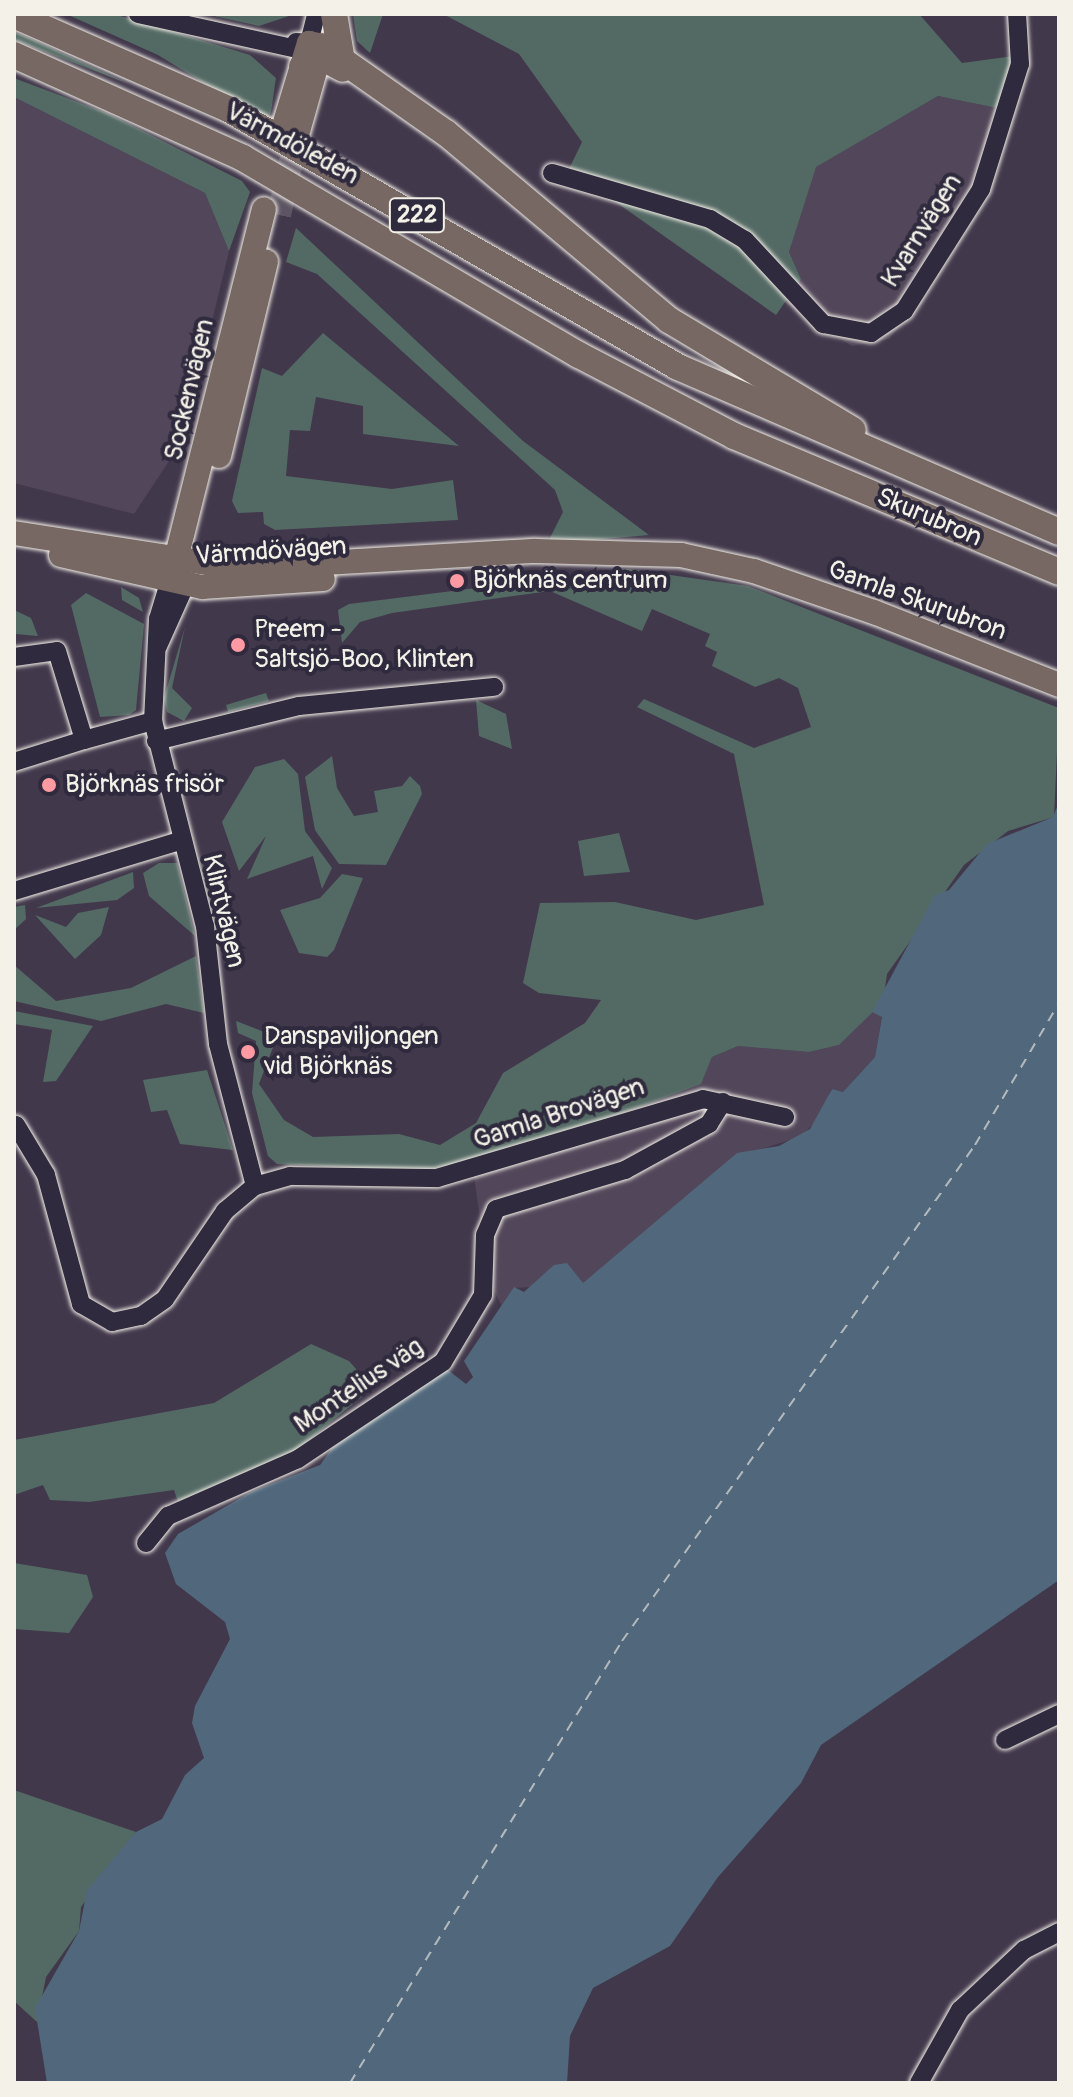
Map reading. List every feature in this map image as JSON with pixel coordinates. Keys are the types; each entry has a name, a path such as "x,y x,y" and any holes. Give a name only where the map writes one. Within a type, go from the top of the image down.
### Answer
{"highway":[{"path":"332,14 317,53 418,113 669,320 816,421"},
{"name":"Värmdöleden","path":"14,15 230,110 678,367 816,421"},
{"name":"Värmdöleden","path":"14,55 243,158 579,355 799,464"},
{"name":"Skurubron","path":"816,421 1059,532"},
{"name":"Skurubron","path":"799,464 1059,572"}],"main road":[{"path":"290,132 317,53"},
{"name":"Sockenvägen","path":"181,573 271,212"},
{"name":"Värmdövägen","path":"14,533 181,573"},
{"name":"Värmdövägen","path":"14,541 181,573 284,584 536,551 681,555 754,571"},
{"name":"Gamla Skurubron","path":"754,571 1059,685"}],"street":[{"path":"138,14 317,53 316,14"},
{"name":"Kvarnvägen","path":"552,173 710,219 753,248 823,324 871,333 904,311 981,189 1020,64 1017,14"},
{"name":"Klintvägen","path":"181,573 158,646 153,721 180,841 205,926 218,1044 255,1186"},
{"path":"14,657 57,651 84,740"},
{"path":"156,741 299,706 494,687"},
{"path":"14,762 153,721"},
{"path":"14,891 180,841"},
{"name":"Gamla Brovägen","path":"16,1125 46,1175 81,1304 112,1322 141,1316 165,1299 225,1211 255,1186 290,1176 437,1178 538,1153 673,1104 723,1102 785,1117"},
{"name":"Montelius väg","path":"146,1543 168,1516 298,1459 443,1362 483,1295 485,1235 496,1209 625,1170 709,1124 723,1102"},
{"path":"1005,1740 1059,1714"},
{"path":"919,2083 960,2010 1024,1950 1059,1932"}],"shaded area":[{"path":"938,96 997,108 1009,130 990,185 921,301 889,339 852,346 783,301 801,279 789,252 815,167"},
{"path":"14,97 205,193 229,251 183,440 134,514 14,483"},
{"path":"872,1012 882,1016 875,1057 843,1092 831,1089 822,1116 800,1137 748,1153 582,1284 514,1288 504,1310 489,1281 474,1176 623,1109 700,1084 712,1057 738,1046 809,1052 839,1045"}],"green space":[{"path":"66,14 114,14 250,55 276,78 271,112 266,121 158,55"},
{"path":"205,14 295,14 259,26"},
{"path":"353,14 383,14 370,53 357,41"},
{"path":"443,14 919,14 962,63 1014,56 997,108 938,96 816,167 789,252 801,279 776,315 569,169 582,142 519,54"},
{"path":"14,32 25,36 129,84 14,40"},
{"path":"14,78 109,114 242,181 250,192 229,251 205,193 14,97"},
{"path":"296,228 523,441 649,535 547,544 563,512 555,490 317,274 286,262"},
{"path":"323,333 459,446 363,434 363,406 316,397 310,431 290,430 286,476 392,489 453,480 458,520 275,530 264,524 263,512 238,513 232,501 262,368 282,376"},
{"path":"628,569 748,586 1059,708 1054,817 1008,831 964,865 887,974 883,1002 839,1045 809,1052 738,1046 712,1057 701,1084 564,1135 462,1163 422,1170 277,1164 268,1156 252,1093 256,1041 238,1033 236,1021 277,1037 259,1084 284,1120 313,1137 399,1134 440,1145 476,1123 503,1073 585,1023 601,1000 539,993 523,983 540,903 615,902 696,920 764,905 734,754 637,707 644,699 754,748 811,727 798,688 779,678 755,687 712,666 717,652 705,646 710,634 652,609 642,631 550,591 392,613 360,622 342,643 338,610 349,604"},
{"path":"121,587 139,598 143,612 122,600"},
{"path":"86,593 144,624 136,710 129,715 100,717 71,605"},
{"path":"14,610 31,618 38,636 15,634"},
{"path":"185,627 172,688 192,708 184,721 167,712 164,698"},
{"path":"266,693 269,701 228,712 226,705"},
{"path":"476,700 506,714 512,749 479,736"},
{"path":"332,756 337,788 354,816 378,812 374,791 402,786 410,776 420,786 422,794 386,865 339,864 315,830 305,777"},
{"path":"284,759 298,774 305,831 332,868 322,889 313,856 247,879 266,836 239,871 222,822 255,767"},
{"path":"619,833 630,872 584,876 578,841"},
{"path":"159,863 177,863 195,936 149,896 143,873"},
{"path":"133,872 134,888 117,900 36,908"},
{"path":"342,874 363,878 334,950 327,957 299,953 280,910 320,898"},
{"path":"25,905 26,919 14,930 14,907"},
{"path":"109,907 101,935 75,959 35,915 66,927 78,913"},
{"path":"196,956 204,1013 166,1004 101,1021 14,1001 14,965 56,1001 131,988"},
{"path":"14,1011 93,1026 56,1081 43,1082 52,1030 14,1024"},
{"path":"207,1070 233,1150 180,1144 167,1110 151,1112 143,1080"},
{"path":"311,1344 349,1361 373,1388 285,1459 179,1505 174,1490 89,1502 50,1500 43,1485 14,1495 14,1440 214,1403"},
{"path":"14,1563 87,1575 93,1597 69,1633 14,1629"},
{"path":"14,1790 136,1832 81,1907 79,1931 46,1977 37,2022 14,2001"}],"water":[{"path":"1059,802 1059,1580 821,1745 801,1783 718,1877 670,1946 593,1988 570,2036 567,2083 47,2083 35,2008 79,1931 87,1890 136,1832 162,1819 185,1775 204,1758 192,1723 195,1706 230,1639 225,1622 176,1584 165,1553 178,1534 251,1492 320,1465 340,1437 444,1367 466,1384 473,1377 464,1361 514,1287 524,1292 554,1265 567,1263 583,1283 737,1153 779,1146 810,1129 832,1089 843,1092 875,1057 882,1017 872,1012 935,895 949,890 987,844 1053,817"}],"ferry route":[{"path":"350,2083 622,1641 975,1145 1059,1003"}],"tunnel":[{"path":"279,215 297,135"}],"place":[{"name":"Björknäs centrum","path":"457,581"},
{"name":"Preem - Saltsjö-Boo, Klinten","path":"238,645"},
{"name":"Björknäs frisör","path":"49,785"},
{"name":"Danspaviljongen vid Björknäs","path":"248,1052"}]}
